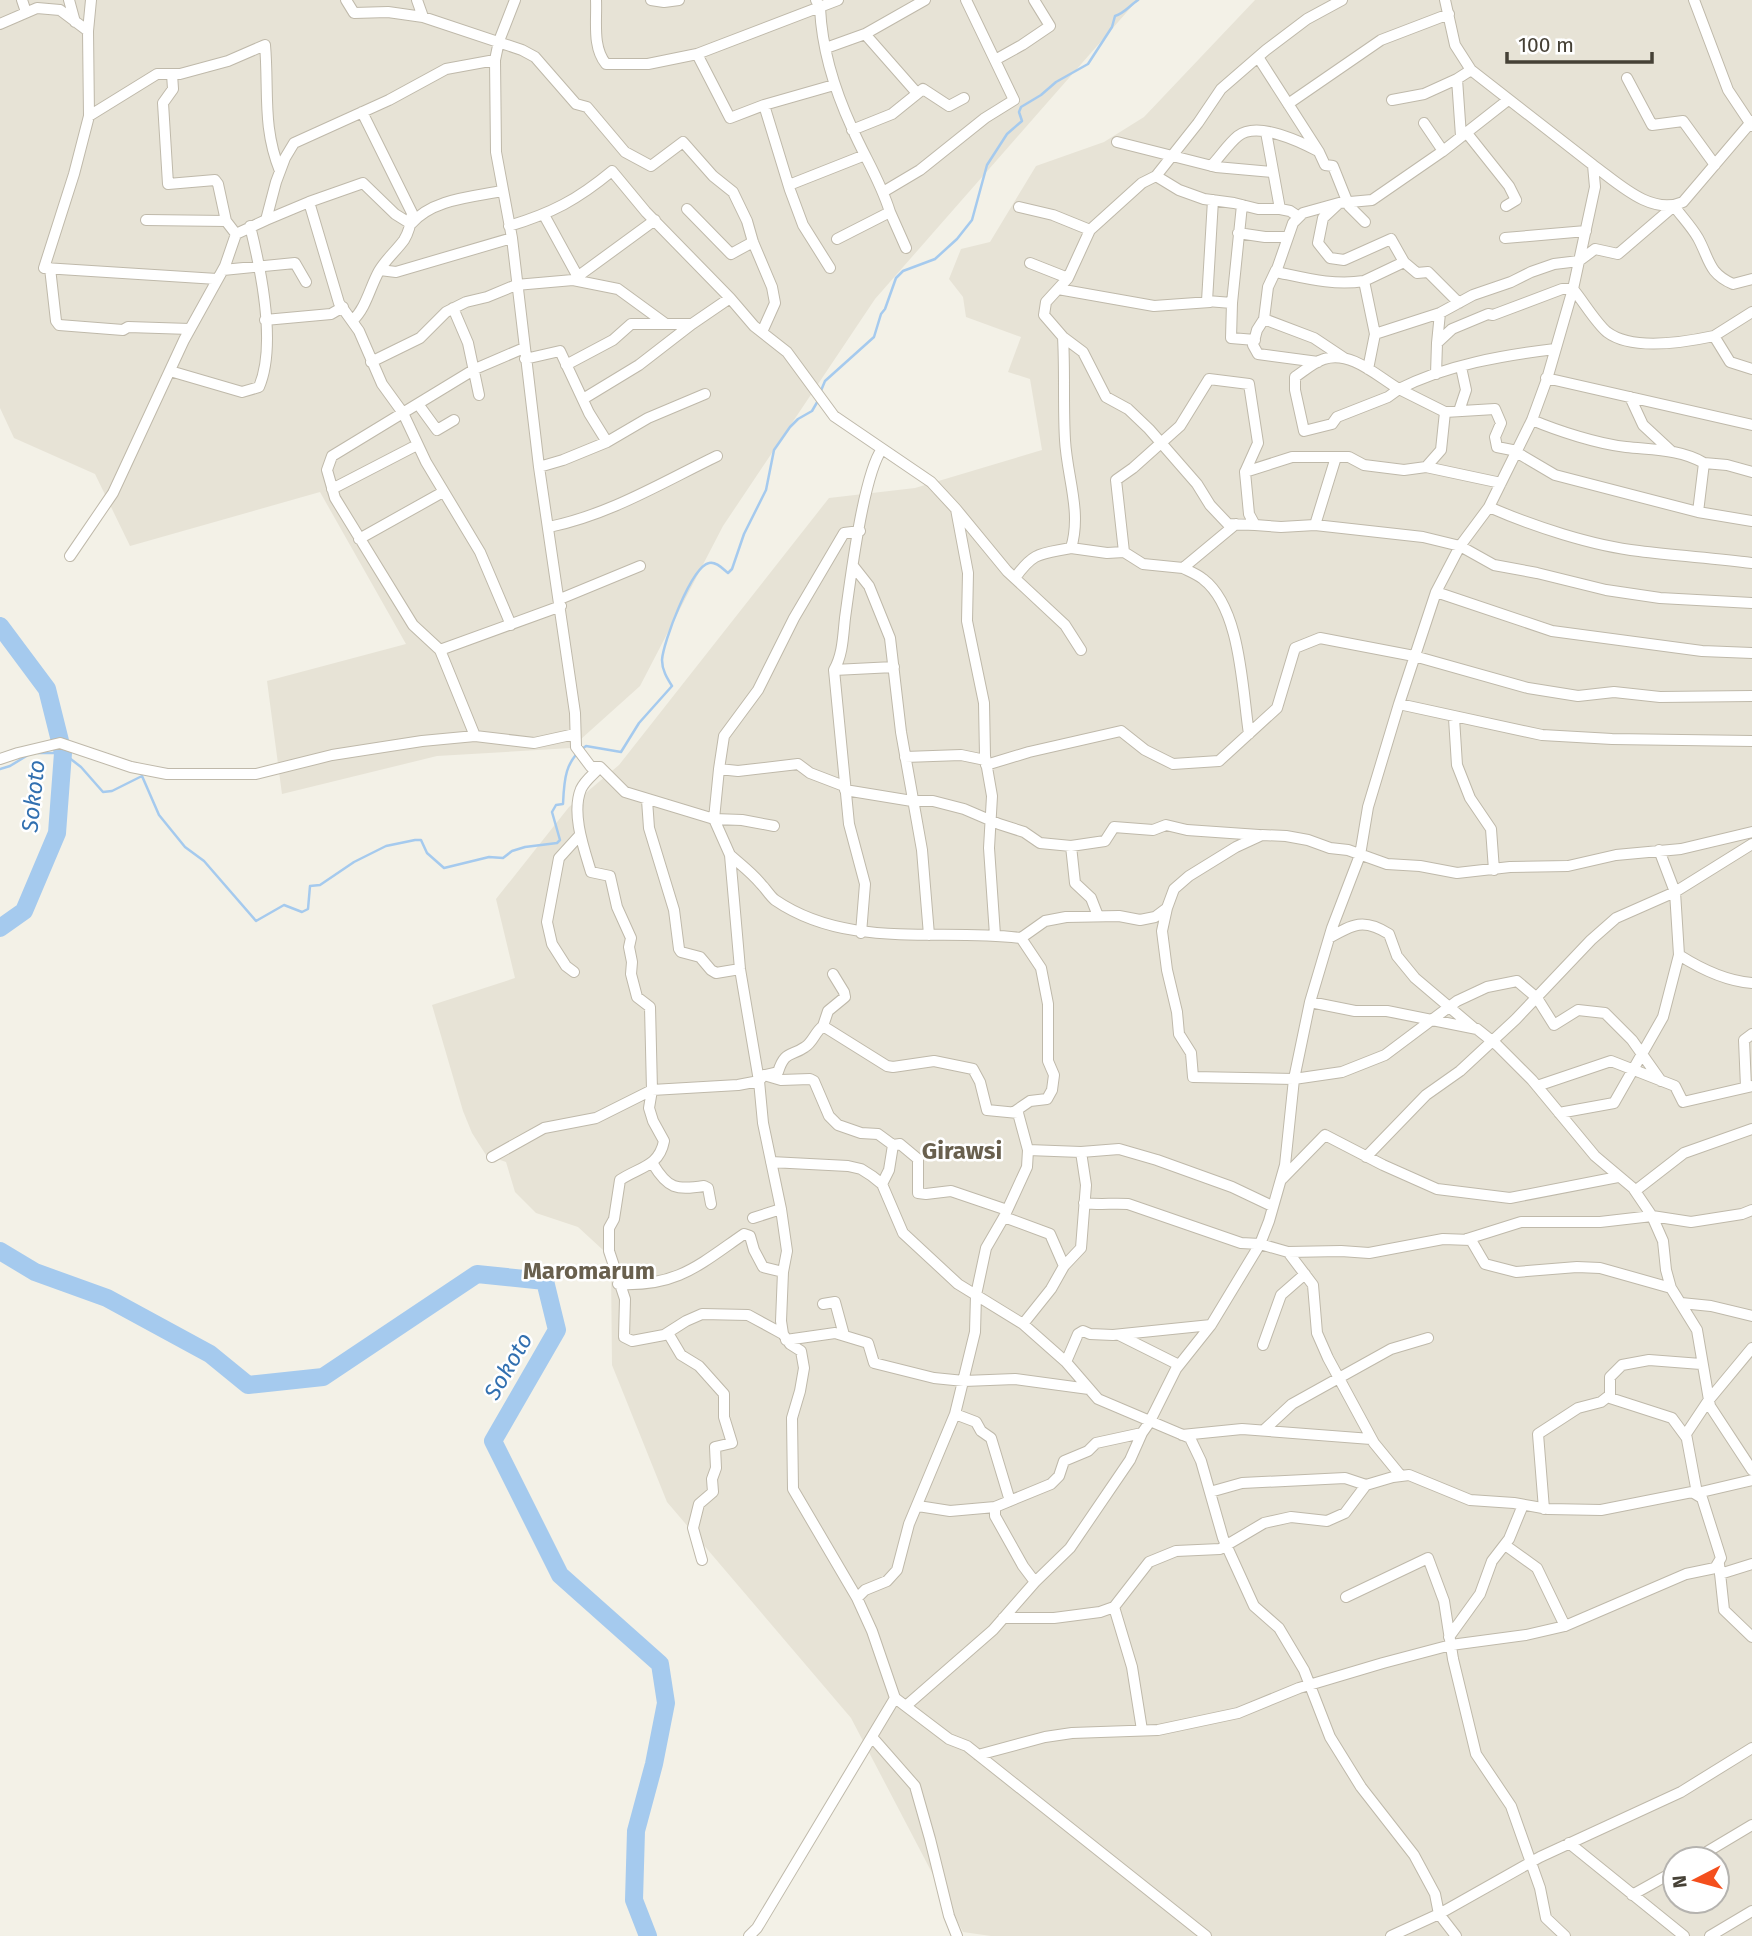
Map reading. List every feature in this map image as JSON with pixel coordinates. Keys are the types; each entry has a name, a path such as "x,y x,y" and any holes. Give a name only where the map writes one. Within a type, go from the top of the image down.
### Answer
{"street":[{"path":"22,0 26,12"},
{"path":"69,0 75,22"},
{"path":"91,0 88,31 89,116 44,268 220,274 295,263 306,282"},
{"path":"346,0 358,14 388,12 423,17 499,41 535,57 576,103 587,107 625,152 651,166 683,142 713,176 733,192 747,221 772,287 775,303 762,332"},
{"path":"417,0 423,17"},
{"path":"515,0 499,41 495,60 496,152 512,238 539,467 575,713 576,747 591,767 600,767 625,792 715,819 742,820 774,826"},
{"path":"596,0 597,45 600,57 606,64 648,64 697,54 818,4 838,0"},
{"path":"651,0 679,0"},
{"path":"825,48 865,34 925,0"},
{"path":"883,192 920,170 985,118 1014,100 966,0"},
{"path":"995,60 1050,26 1033,0"},
{"path":"1342,0 1307,19 1220,89 1198,123 1156,176 1142,183 1090,230 1068,278 1045,302 1044,315 1063,337 1083,352 1106,397 1128,409 1197,484 1210,505 1228,524 1280,527 1315,525 1423,537 1460,546 1494,565 1606,590 1660,598 1752,603"},
{"path":"1445,0 1455,45 1472,70 1636,197 1663,206 1674,206"},
{"path":"1375,334 1440,313 1531,272 1554,264 1579,261 1595,249 1618,254 1674,206 1683,202 1751,124 1728,90 1694,0"},
{"path":"818,4 834,85 906,248"},
{"path":"0,24 37,8 60,10 88,31"},
{"path":"1288,104 1381,40 1449,14"},
{"path":"865,34 916,92"},
{"path":"89,116 158,74 172,74 228,61 265,45 268,79 266,119 280,171"},
{"path":"697,54 730,118 764,105 834,85"},
{"path":"1258,57 1325,164 1333,166 1344,203 1365,222"},
{"path":"272,148 294,143 389,100 446,69 495,60"},
{"path":"1392,100 1424,94 1472,70"},
{"path":"172,74 173,89 163,103 168,184 215,180 226,221 236,234"},
{"path":"1627,78 1652,125 1683,121 1715,165"},
{"path":"1457,79 1464,134 1509,186 1516,200 1506,206"},
{"path":"852,130 892,114 923,89 949,106 964,98"},
{"path":"1318,362 1258,354 1253,345 1257,330 1264,319 1268,287 1293,223 1303,213 1315,208 1372,200 1443,152 1508,100"},
{"path":"764,105 803,225 830,268"},
{"path":"362,112 409,204 411,224"},
{"path":"1424,122 1443,152"},
{"path":"1211,166 1239,135 1256,130 1294,138 1319,152"},
{"path":"1266,132 1280,209"},
{"path":"1117,142 1211,166 1273,172"},
{"path":"266,220 280,171 288,150 294,143"},
{"path":"789,185 865,155"},
{"path":"907,1705 1003,1618 1070,1548 1130,1460 1179,1365 1211,1325 1260,1244 1285,1165 1294,1079 1311,1002 1329,938 1360,855 1368,807 1399,704 1436,592 1460,546 1489,507 1532,420 1573,289 1595,187 1593,165"},
{"path":"509,226 544,215 583,195 612,171 754,326 787,352 834,416 931,481 1015,578 1065,625 1081,650"},
{"path":"1156,176 1179,190 1213,200 1258,209 1280,209 1299,217"},
{"path":"70,556 113,493 190,329 220,274 236,234 309,202 363,183 395,214 411,224"},
{"path":"353,320 362,312 364,301 380,270 420,213 447,202 502,191"},
{"path":"1210,302 1207,302 1213,200"},
{"path":"309,202 339,303 353,320 382,384 403,413 443,492 480,552 510,625"},
{"path":"1344,203 1323,218 1318,243 1330,258 1344,260 1391,239 1404,262 1417,273 1428,272 1459,303"},
{"path":"1242,205 1231,338 1255,340"},
{"path":"1019,206 1053,215 1090,230"},
{"path":"1674,206 1691,227 1707,261 1720,278 1733,284 1752,279"},
{"path":"687,209 731,254 753,242"},
{"path":"837,239 890,212"},
{"path":"544,215 575,279"},
{"path":"146,220 226,221"},
{"path":"575,279 655,220"},
{"path":"170,371 242,392 259,387 264,375 265,320 260,267 250,226"},
{"path":"1505,238 1586,230"},
{"path":"1238,233 1287,237"},
{"path":"380,270 396,272 512,238"},
{"path":"1276,270 1310,281 1346,284 1363,281 1404,262"},
{"path":"1030,263 1068,278"},
{"path":"50,268 56,321 59,325 123,330 128,327 190,329"},
{"path":"371,362 420,338 453,308 516,285 575,279 618,289 666,324"},
{"path":"1363,281 1375,334 1368,369"},
{"path":"1058,289 1154,306 1232,303"},
{"path":"1437,344 1452,329 1488,314 1493,315 1562,289 1573,289"},
{"path":"1573,289 1608,332 1630,341 1681,343 1714,336 1752,312"},
{"path":"583,399 639,365 730,298"},
{"path":"265,320 331,314 343,307"},
{"path":"453,308 475,369 479,395"},
{"path":"1436,374 1440,313"},
{"path":"1264,319 1314,338 1344,358 1358,362 1399,389 1445,412 1495,409 1501,423 1495,437 1497,447 1517,452 1555,475 1698,512 1752,521"},
{"path":"566,365 613,340 631,324 692,324"},
{"path":"1714,336 1730,362 1752,369"},
{"path":"1063,337 1065,444 1075,507 1075,531 1071,548"},
{"path":"475,736 440,650 413,625 359,539 332,489 327,470 332,456 475,369 524,348"},
{"path":"1344,358 1324,359 1295,377 1295,390 1304,431 1332,424 1337,417 1436,374 1522,353 1555,349"},
{"path":"525,359 560,351 607,442"},
{"path":"1459,411 1466,390 1461,367"},
{"path":"1546,377 1752,425"},
{"path":"1124,552 1116,480 1180,426 1209,379 1249,384 1258,443 1245,472 1250,514 1255,525"},
{"path":"539,467 607,442 648,418 705,394"},
{"path":"1630,397 1643,425 1672,452"},
{"path":"418,404 436,430 454,420"},
{"path":"1426,467 1441,450 1445,412"},
{"path":"1532,420 1553,429 1623,447 1690,455 1704,463 1727,465 1752,472"},
{"path":"332,489 418,444"},
{"path":"862,933 864,884 849,824 834,670 841,659 866,496 882,450"},
{"path":"549,527 577,521 626,503 717,456"},
{"path":"1245,472 1292,457 1349,457 1364,465 1404,470 1426,467 1501,483"},
{"path":"1315,525 1336,457"},
{"path":"1698,512 1704,463"},
{"path":"359,539 443,492"},
{"path":"1489,507 1525,523 1607,545 1752,564"},
{"path":"956,509 968,573 969,634 984,703 986,762 992,796 989,848 995,935"},
{"path":"1183,568 1236,524"},
{"path":"784,1337 781,1321 783,1272 787,1251 763,1123 761,1078 740,969 730,855 715,819 719,769 724,736 730,725 758,690 794,618 844,533 860,531"},
{"path":"1075,531 1093,550"},
{"path":"1015,578 1025,563 1040,553 1071,548 1107,553 1124,552 1143,564 1183,568 1203,579 1221,600 1235,641 1249,734"},
{"path":"440,650 510,625 639,566"},
{"path":"854,567 869,586 890,638 905,757 922,850 929,935"},
{"path":"1436,592 1552,631 1702,651 1752,653"},
{"path":"905,757 961,755 986,762 1121,731 1145,750 1173,764 1219,761 1277,708 1295,648 1320,638 1414,656 1528,688 1578,696 1614,692 1660,697 1752,696"},
{"path":"834,670 894,667"},
{"path":"1399,704 1542,735 1752,741"},
{"path":"1454,718 1457,765 1470,799 1491,829 1494,870"},
{"path":"0,760 60,743 131,767 167,774 256,774 370,748 475,736 534,743 575,734"},
{"path":"719,769 738,771 798,764 810,773 844,788 912,801 933,801 964,809 1024,832 1040,843 1071,846 1105,841 1114,828 1153,830 1166,825 1187,830 1308,840 1387,864 1420,866 1457,873 1568,866 1616,855 1681,849 1752,832"},
{"path":"600,767 580,792 579,836 591,872 610,876 617,906 631,937 629,947 634,989 637,997 650,1007 652,1090 649,1108 664,1141 653,1164 620,1180 608,1238 618,1284 625,1299 625,1338 632,1341 668,1333 702,1314 737,1314 748,1315 801,1351 804,1368 792,1418 793,1489 857,1598 872,1631 895,1698 949,1739 967,1746 1206,1936"},
{"path":"647,800 649,828 674,910 678,949 700,957 716,973 740,969"},
{"path":"1262,835 1236,847 1189,876 1174,889 1167,908 1162,931 1167,970 1179,1034 1191,1053 1193,1077 1294,1079 1342,1072 1385,1055 1450,1007 1487,987 1517,981 1537,998 1553,1025 1578,1010 1605,1013 1632,1040 1661,1081"},
{"path":"574,972 566,966 552,944 547,922 559,858 579,836"},
{"path":"1366,1157 1426,1095 1460,1071 1616,918 1675,892 1752,844"},
{"path":"1071,846 1075,883 1091,898 1098,916"},
{"path":"1559,1113 1614,1103 1663,1017 1679,955 1675,892 1659,850"},
{"path":"730,855 761,883 774,899 811,919 862,933 995,935 1021,938 1045,921 1098,916 1140,919 1154,917 1167,908"},
{"path":"1329,938 1354,923 1377,926 1389,933 1397,956 1415,978 1491,1040 1537,1086 1595,1156 1635,1191 1652,1216 1663,1241 1671,1289 1697,1330 1708,1401 1752,1470"},
{"path":"1014,1112 1030,1101 1047,1099 1052,1090 1054,1075 1048,1061 1048,1004 1041,968 1021,938"},
{"path":"1679,955 1722,977 1752,983"},
{"path":"492,1157 544,1128 596,1118 652,1090 738,1085 778,1073 787,1056 808,1046 818,1030 824,1027 828,1011 845,997 833,974"},
{"path":"1311,1002 1355,1011 1387,1011 1475,1029"},
{"path":"824,1027 887,1066 934,1060 973,1069 980,1082 987,1110 1018,1113 1028,1150 1027,1167 986,1248 976,1295 975,1332 955,1414 909,1524 897,1570 887,1581 865,1590 857,1598"},
{"path":"1537,1086 1611,1061 1675,1086 1683,1102 1749,1086 1744,1040 1752,1034"},
{"path":"761,1078 814,1081 829,1116 838,1125 861,1133 878,1134 893,1145"},
{"path":"1635,1191 1684,1153 1752,1129"},
{"path":"1280,1182 1325,1135 1437,1189 1510,1198 1618,1177"},
{"path":"893,1145 900,1143 918,1159 918,1193 951,1191 1050,1234 1064,1266"},
{"path":"882,1184 889,1170 893,1145"},
{"path":"1028,1150 1082,1152 1119,1149 1232,1187 1272,1206"},
{"path":"1023,1324 1051,1289 1064,1266 1081,1248 1086,1184 1082,1152"},
{"path":"771,1163 848,1166 861,1169 882,1184 903,1233 958,1284 1023,1324 1066,1362 1098,1399 1189,1438 1201,1461 1226,1545 1254,1606 1279,1628 1304,1670 1330,1737 1361,1787 1414,1855 1435,1894 1439,1914 1456,1936"},
{"path":"653,1164 664,1181 676,1187 708,1188 710,1204"},
{"path":"1084,1203 1128,1204 1241,1243 1260,1244 1288,1252 1369,1253 1422,1242 1471,1240 1485,1264 1516,1272 1600,1268 1671,1289"},
{"path":"754,1218 781,1209"},
{"path":"1465,1240 1521,1222 1600,1222 1652,1216 1691,1222 1752,1210"},
{"path":"618,1284 637,1285 675,1279 744,1234 750,1236 763,1267 783,1272"},
{"path":"1288,1252 1313,1285 1317,1333 1338,1378 1371,1439 1401,1476"},
{"path":"1264,1345 1281,1295 1305,1275"},
{"path":"823,1304 835,1302 844,1335"},
{"path":"1681,1303 1711,1306 1752,1316"},
{"path":"1066,1362 1078,1334 1083,1331 1090,1334 1118,1335 1211,1325"},
{"path":"668,1333 681,1355 698,1366 724,1394 724,1417 732,1443 715,1447 713,1492 699,1504 693,1528 702,1560"},
{"path":"784,1337 835,1333 844,1335 868,1343 874,1363 934,1378 964,1381 1015,1379 1089,1389"},
{"path":"1118,1335 1179,1365"},
{"path":"1264,1430 1292,1404 1338,1378 1391,1349 1429,1338"},
{"path":"1686,1437 1708,1401 1752,1348"},
{"path":"1701,1364 1649,1360 1622,1365 1610,1377 1610,1398 1672,1418 1686,1437 1697,1493 1708,1512 1721,1558 1724,1611 1752,1637"},
{"path":"1544,1509 1538,1434 1578,1408 1601,1402 1610,1395"},
{"path":"955,1414 976,1422 981,1431 990,1438 1010,1501"},
{"path":"1182,1435 1242,1429 1371,1439"},
{"path":"918,1506 950,1511 995,1507 1051,1484 1059,1476 1064,1461 1088,1451 1096,1443 1142,1433"},
{"path":"1210,1492 1242,1483 1345,1478 1366,1485 1409,1475 1470,1500 1544,1509 1601,1510 1752,1480"},
{"path":"1003,1618 1054,1618 1100,1612 1114,1607 1149,1562 1176,1551 1220,1549 1264,1523 1291,1517 1327,1521 1345,1513 1366,1485"},
{"path":"1450,1641 1480,1594 1492,1561 1505,1545 1523,1505"},
{"path":"995,1507 995,1516 1035,1582"},
{"path":"1505,1545 1537,1569 1565,1626"},
{"path":"1346,1597 1428,1558 1444,1601 1450,1641 1476,1754 1511,1806 1540,1888 1546,1918 1565,1936"},
{"path":"978,1755 1045,1737 1184,1726 1238,1713 1310,1685 1450,1641 1526,1635 1565,1626 1686,1574 1752,1564"},
{"path":"1114,1607 1132,1667 1142,1730"},
{"path":"749,1936 757,1928 895,1698"},
{"path":"872,1737 915,1786 949,1916 957,1936"},
{"path":"1391,1936 1439,1914 1569,1843 1681,1792 1752,1748"},
{"path":"1718,1845 1752,1825"},
{"path":"1569,1843 1684,1936"},
{"path":"1632,1895 1661,1879"},
{"path":"1710,1936 1752,1911"}],"shaded area":[{"path":"0,0 1140,0 875,299 723,526 640,686 571,748 437,756 282,794 267,681 406,644 320,492 130,546 95,474 14,438 0,408"},
{"path":"1255,0 1752,0 1752,1936 991,1936 963,1932 851,1718 667,1502 612,1365 611,1267 603,1250 578,1227 536,1213 515,1192 506,1162 486,1155 472,1133 463,1111 432,1005 515,978 496,899 569,807 619,765 829,498 915,488 1042,450 1030,379 1008,372 1021,337 966,317 963,297 949,279 961,249 990,242 1036,166 1104,142 1144,117"}],"waterway":[{"path":"820,393 825,381 874,337 896,278 903,271 935,259 957,239 972,220 987,165 1007,134 1022,121 1019,112 1021,107 1056,82 1088,64 1112,27 1115,16 1138,0"},
{"path":"38,753 63,753 81,767 103,792 112,791 142,776 159,815 185,847 204,861 256,921 284,905 302,912 308,909 310,886 320,885 354,862 386,846 421,840 427,853 444,868 489,857 503,858 512,851 525,847 557,843 560,840 552,812 556,805 563,804 565,779 570,764 586,746 621,752 639,723 672,686 662,660 667,638 686,591 694,577 709,563 717,564 728,573 732,569 744,534 766,490 774,450 790,427 812,411 819,399"},
{"name":"Sokoto","path":"0,626 47,689 63,753 57,833 24,911 0,928"},
{"path":"0,769 28,755"},
{"name":"Sokoto","path":"0,1251 35,1272 107,1298 210,1354 248,1385 323,1377 477,1274 545,1281 557,1330 493,1441 560,1575 660,1664 666,1703 654,1764 636,1831 634,1900 648,1936"}],"district":[{"name":"Girawsi","path":"962,1151"},
{"name":"Maromarum","path":"589,1271"}]}
